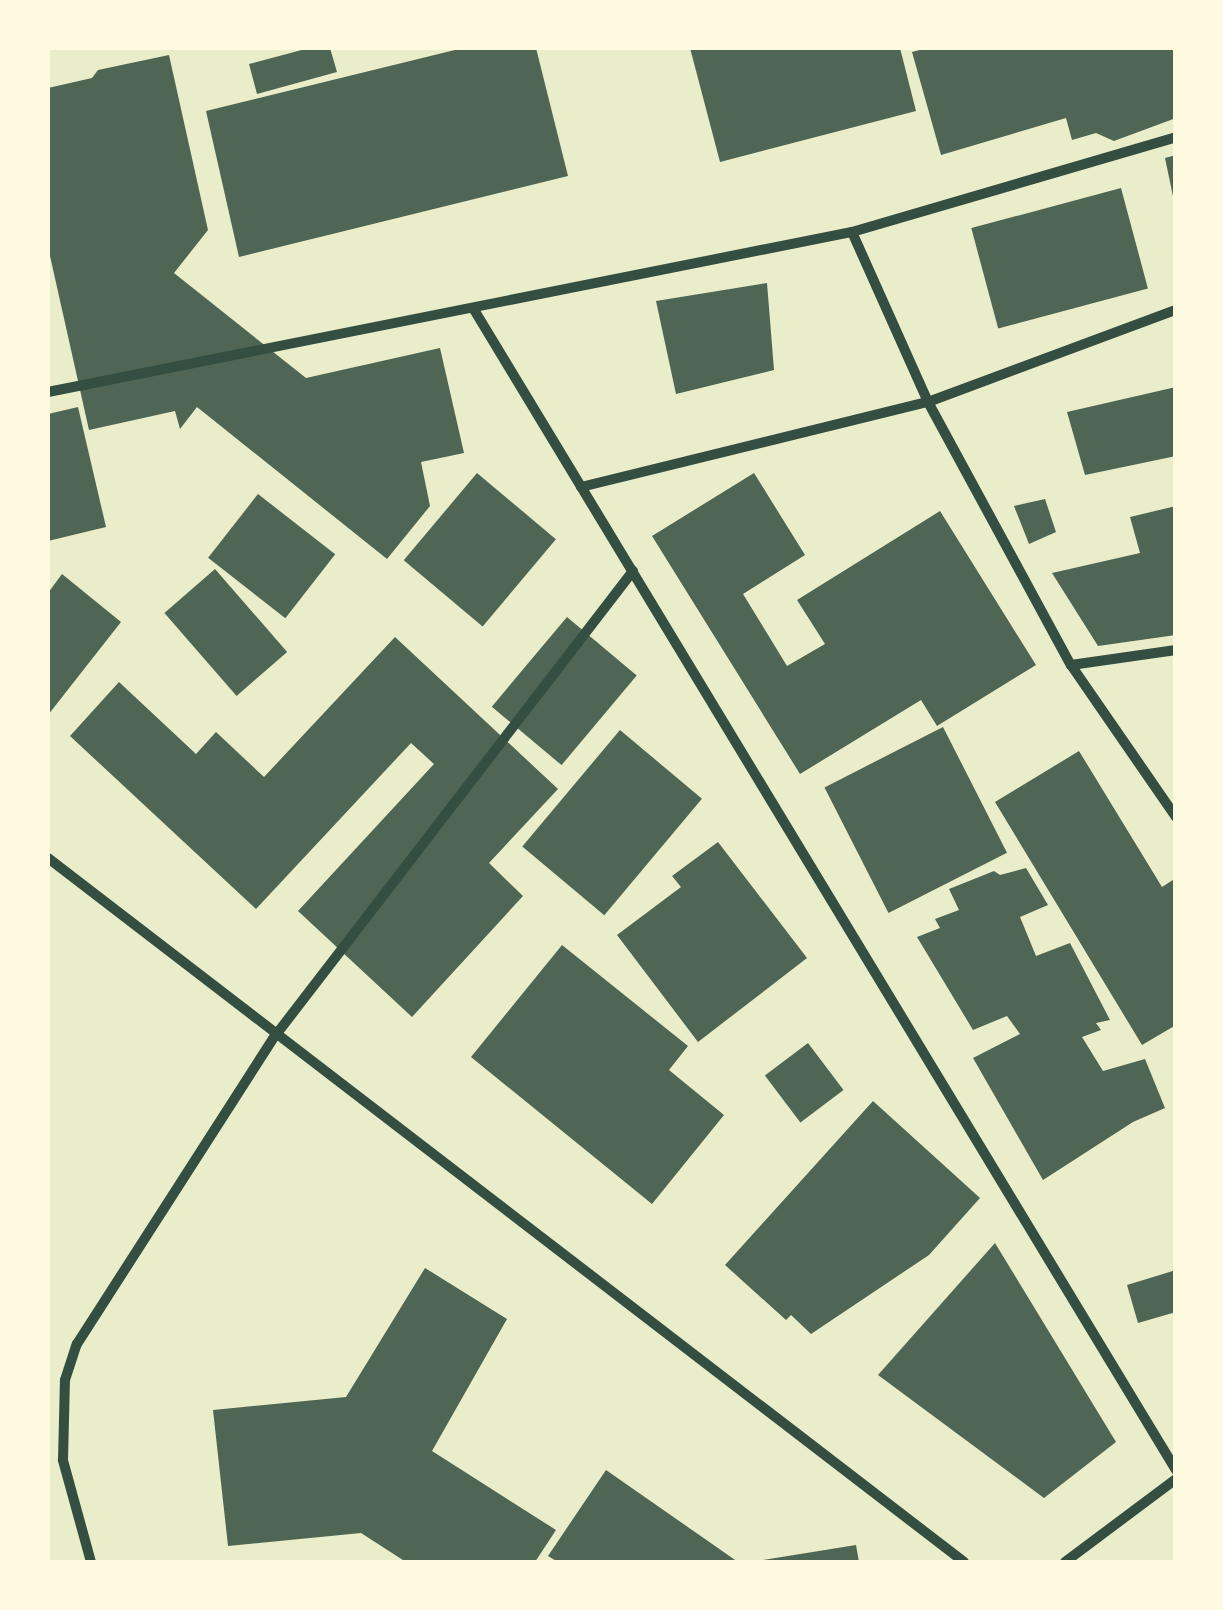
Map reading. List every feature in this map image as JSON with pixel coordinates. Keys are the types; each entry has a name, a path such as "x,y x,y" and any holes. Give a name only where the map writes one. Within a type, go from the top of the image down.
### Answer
{"street":[{"path":"48,392 852,232 1176,137"},
{"path":"852,232 928,402 1071,665 1176,816"},
{"path":"474,308 1176,1470"},
{"path":"581,487 928,402 1176,310"},
{"path":"91,1562 63,1460 66,1380 77,1344 275,1036 632,571"},
{"path":"1071,665 1176,650"},
{"path":"48,858 964,1562"},
{"path":"1065,1562 1176,1479"}],"building":[{"path":"309,48 330,48 337,72 257,94 249,64"},
{"path":"463,48 536,48 568,176 239,257 206,111"},
{"path":"690,48 900,48 916,111 720,162"},
{"path":"927,48 1176,48 1176,118 1114,141 1096,133 1072,140 1066,118 941,155 912,52"},
{"path":"169,55 208,230 174,273 306,378 440,348 464,453 421,462 430,506 387,559 197,407 180,429 175,411 89,430 48,247 48,88 92,78 98,70"},
{"path":"1176,155 1176,201 1174,201 1165,158"},
{"path":"1121,188 1148,288 998,329 971,228"},
{"path":"767,283 774,370 676,394 656,301"},
{"path":"1176,387 1176,456 1085,475 1067,412"},
{"path":"78,407 106,527 48,541 48,414"},
{"path":"477,473 556,539 483,627 404,560"},
{"path":"754,473 805,555 743,594 787,666 825,644 797,600 940,511 1036,665 937,726 921,700 800,774 652,536"},
{"path":"258,494 335,554 285,618 208,558"},
{"path":"1045,499 1056,532 1029,544 1014,506"},
{"path":"1176,506 1176,635 1098,646 1052,573 1140,553 1130,517"},
{"path":"215,569 287,652 237,696 164,613"},
{"path":"62,574 121,622 48,715 48,593"},
{"path":"567,617 637,675 562,765 492,707"},
{"path":"395,637 558,789 489,863 523,896 412,1017 298,911 434,764 411,743 256,909 70,736 119,682 196,754 216,732 264,777"},
{"path":"943,727 1007,853 889,913 824,787"},
{"path":"620,730 702,799 604,915 522,846"},
{"path":"1079,751 1162,887 1176,878 1176,1025 1142,1045 995,802"},
{"path":"718,842 807,958 698,1042 617,935 681,887 672,876"},
{"path":"1026,868 1048,905 1020,917 1036,956 1070,943 1110,1020 1096,1023 1101,1030 1082,1037 1103,1071 1145,1059 1165,1108 1133,1122 1043,1180 973,1058 1020,1034 1007,1016 973,1030 917,937 940,928 935,919 959,910 949,889 994,871 1000,875"},
{"path":"562,945 688,1046 669,1070 724,1115 652,1204 471,1057"},
{"path":"808,1043 844,1090 800,1123 765,1075"},
{"path":"873,1101 980,1198 929,1255 811,1334 791,1315 786,1320 725,1265"},
{"path":"995,1243 1116,1442 1044,1498 878,1375"},
{"path":"425,1268 507,1319 432,1451 556,1530 535,1562 406,1562 361,1533 228,1546 213,1410 346,1397"},
{"path":"1176,1270 1176,1312 1138,1323 1127,1285"},
{"path":"606,1470 738,1562 558,1562 548,1556"},
{"path":"856,1545 859,1562 763,1562 763,1560"}]}
